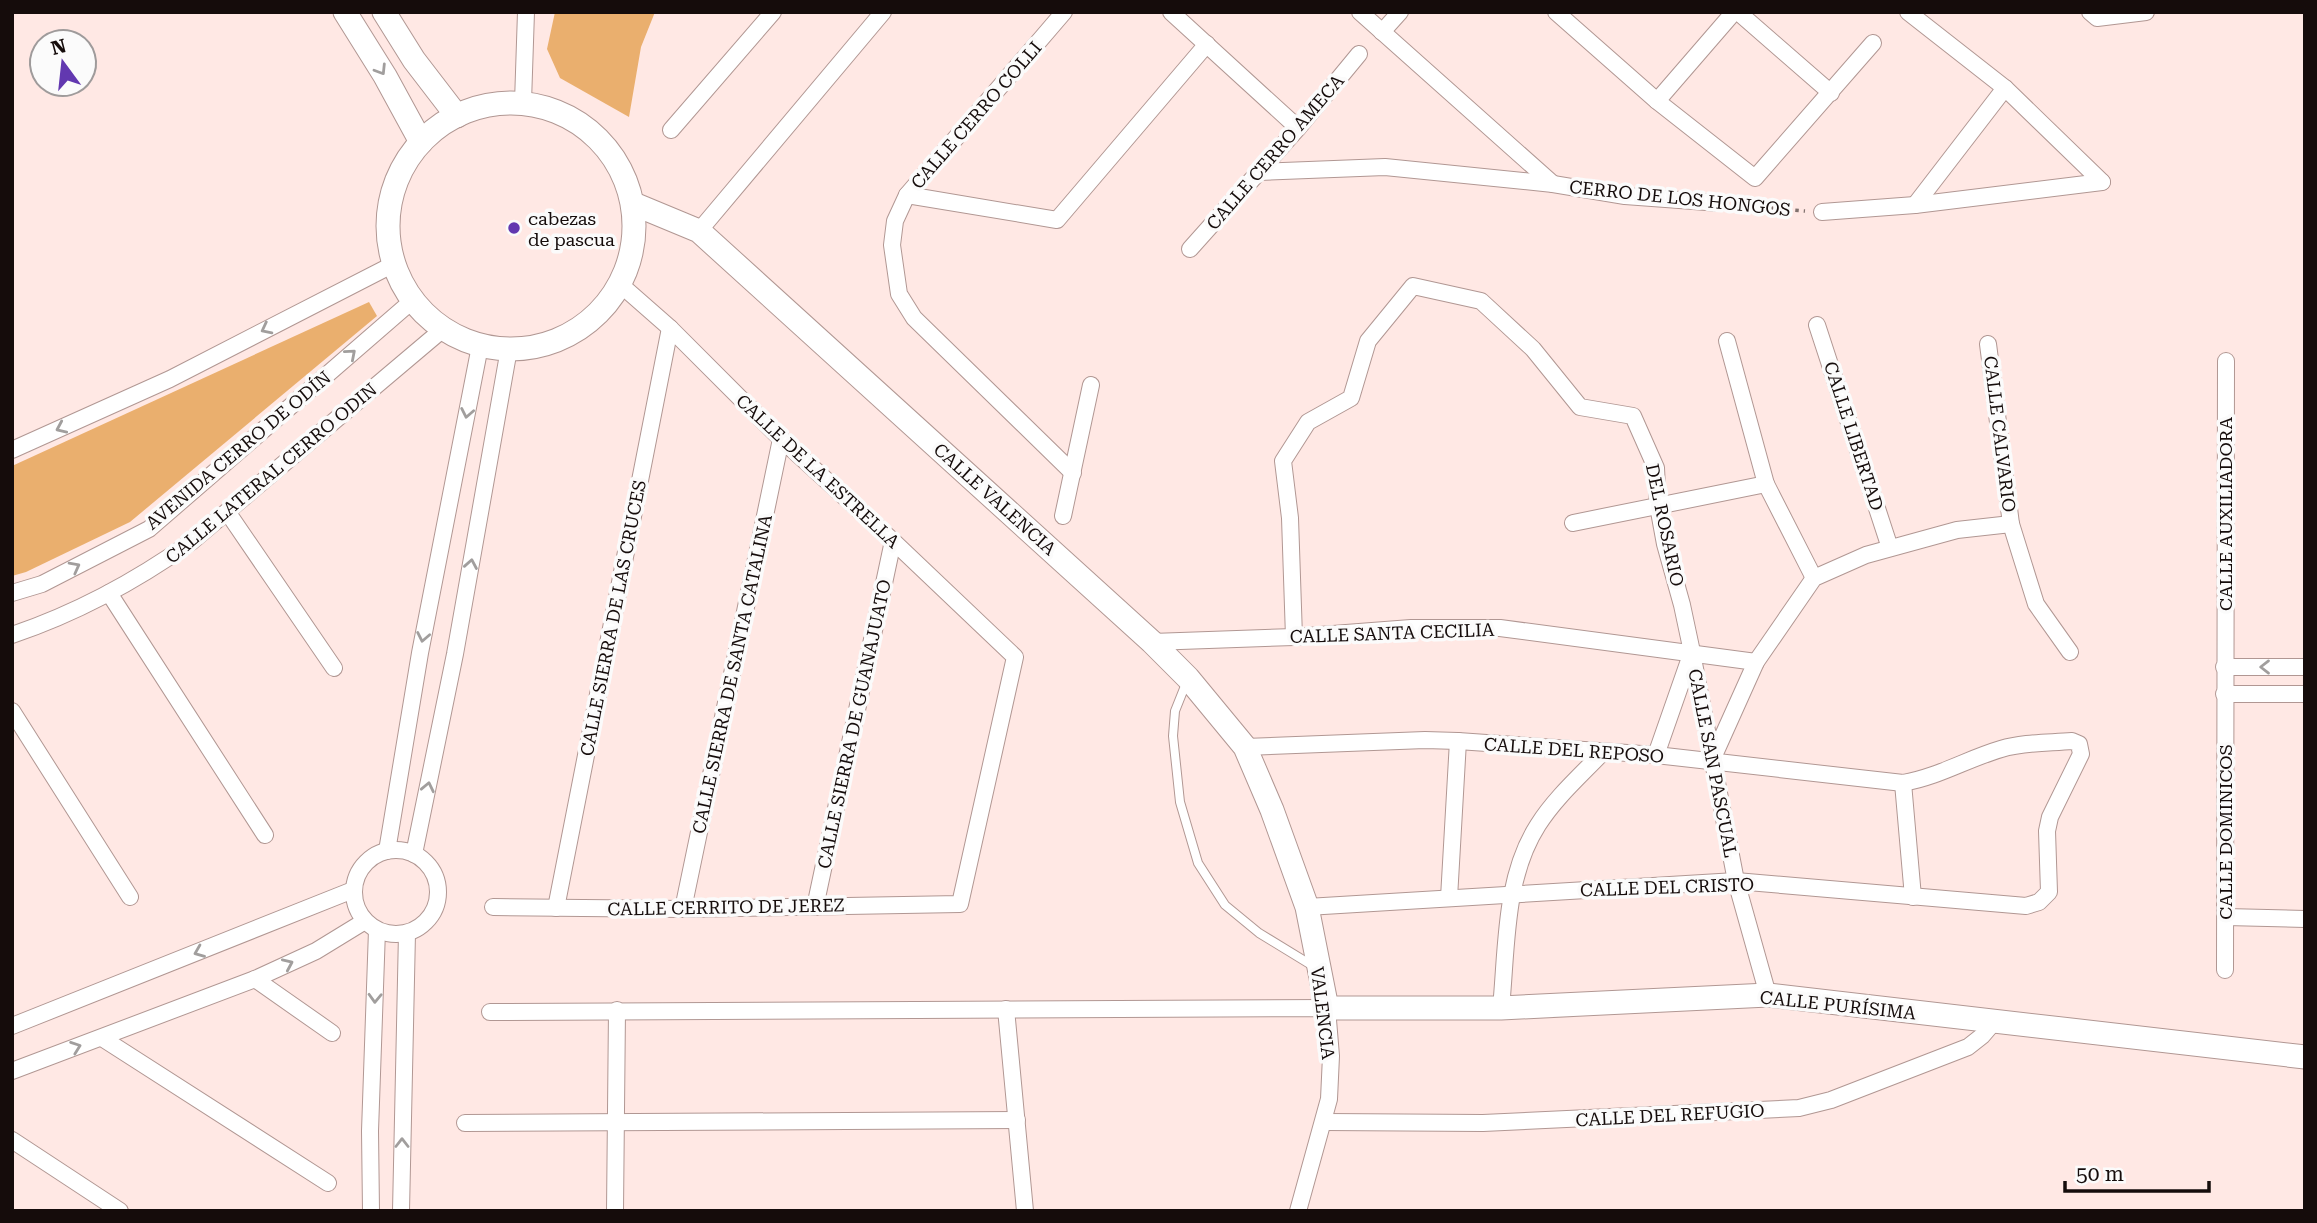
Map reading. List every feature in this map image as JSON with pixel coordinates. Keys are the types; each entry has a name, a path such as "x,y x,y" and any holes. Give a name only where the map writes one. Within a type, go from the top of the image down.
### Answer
{"street":[{"path":"345,12 385,76 421,142"},
{"path":"384,12 414,60 457,116"},
{"path":"523,103 527,12"},
{"path":"671,130 773,12"},
{"path":"699,231 883,12"},
{"name":"CALLE CERRO COLLI","path":"1064,12 907,195 895,221 892,245 899,294 914,318 1073,473"},
{"path":"1171,12 1298,128"},
{"path":"1360,12 1553,184"},
{"path":"1382,32 1400,12"},
{"path":"1556,12 1657,101 1755,178 1873,43"},
{"path":"1657,101 1736,12 1831,93"},
{"path":"1822,212 1915,205 2102,182 2005,88 1908,12"},
{"path":"2090,12 2097,18 2146,12"},
{"path":"907,195 1057,219 1207,44"},
{"name":"CALLE CERRO AMECA","path":"1190,249 1298,128 1359,54"},
{"path":"1915,205 2005,88"},
{"path":"523,103 563,113 596,135 621,167 634,204 634,246 621,285 596,317 561,340 521,350 509,349 480,346 442,330 412,302 393,265 386,224 394,184 415,148 446,121 457,116 483,105 523,103"},
{"name":"CERRO DE LOS HONGOS","path":"1259,173 1385,167 1553,184 1625,196 1720,204"},
{"name":"CALLE VALENCIA","path":"634,204 699,231 1152,642 1188,678 1245,747 1290,856"},
{"path":"12,450 170,379 393,265"},
{"name":"CALLE DE LA ESTRELLA","path":"621,285 670,328 781,439 1015,657 960,904"},
{"name":"DEL ROSARIO","path":"1294,637 1290,518 1283,461 1308,422 1351,398 1368,341 1413,286 1481,301 1533,349 1580,407 1633,416 1656,468 1658,506 1665,544 1692,652"},
{"name":"AVENIDA CERRO DE ODÍN","path":"12,593 42,584 149,528 412,302"},
{"name":"CALLE LIBERTAD","path":"1817,325 1890,548"},
{"name":"CALLE SIERRA DE LAS CRUCES","path":"556,908 670,328"},
{"name":"CALLE LATERAL CERRO ODIN","path":"12,635 67,615 154,568 228,513 442,330"},
{"path":"1712,760 1756,662 1814,578 1766,484 1727,341"},
{"name":"CALLE CALVARIO","path":"1988,344 2011,524 2036,604 2070,652"},
{"path":"387,851 420,653 480,346"},
{"path":"414,854 455,654 509,349"},
{"name":"CALLE AUXILIADORA","path":"2224,694 2226,360"},
{"path":"1063,516 1091,385"},
{"name":"CALLE SIERRA DE SANTA CATALINA","path":"683,909 781,439"},
{"path":"1573,523 1766,484"},
{"path":"228,513 334,668"},
{"name":"CALLE CALVARIO","path":"1814,578 1866,555 1890,548 1957,530 2011,524"},
{"name":"CALLE SIERRA DE GUANAJUATO","path":"815,907 893,541"},
{"path":"109,593 265,835"},
{"name":"CALLE SANTA CECILIA","path":"1152,642 1294,637 1411,628 1500,628 1756,662"},
{"path":"1656,755 1692,652"},
{"name":"CALLE SAN PASCUAL","path":"1692,652 1736,881 1768,995"},
{"path":"2224,667 2305,667"},
{"path":"2224,694 2305,694"},
{"name":"CALLE DOMINICOS","path":"2224,694 2225,970"},
{"path":"12,711 130,897"},
{"path":"1449,898 1458,741"},
{"name":"CALLE DEL REPOSO","path":"1245,747 1458,741 1712,760 1903,783"},
{"name":"CALLE DEL CRISTO","path":"1307,907 1736,881 2026,906 2039,902 2049,892 2047,831 2050,817 2081,754 2078,744 2072,741 2001,749 1924,779 1903,783"},
{"path":"1501,1008 1511,894 1525,850 1538,824 1602,753"},
{"path":"1903,783 1913,897"},
{"path":"387,851 414,854 430,866 438,885 436,906 425,923 407,933 387,933 371,925 354,901 353,890 360,869 367,861 387,851"},
{"name":"VALENCIA","path":"1290,856 1307,907 1327,1008 1331,1056 1325,1122 1298,1211"},
{"path":"12,1026 353,890"},
{"name":"CALLE CERRITO DE JEREZ","path":"493,907 683,909 960,904"},
{"path":"2226,917 2305,919"},
{"path":"12,1071 254,979 371,925"},
{"path":"371,925 371,1211"},
{"path":"401,1211 407,933"},
{"path":"254,979 332,1033"},
{"name":"CALLE PURÍSIMA","path":"1327,1008 1501,1008 1768,995 2305,1057"},
{"path":"490,1012 1327,1008"},
{"path":"1006,1009 1025,1211"},
{"path":"615,1211 617,1010"},
{"name":"CALLE DEL REFUGIO","path":"1325,1122 1483,1123 1798,1108 1831,1100 1968,1047 1994,1022"},
{"path":"102,1038 328,1183"},
{"path":"465,1123 1017,1120"},
{"path":"12,1140 120,1211"}],"lane":[{"path":"1188,678 1175,711 1173,736 1180,802 1198,863 1225,905 1259,933 1318,969"}],"path":[{"name":"CERRO DE LOS HONGOS","path":"1720,204 1822,212"}],"shaded area":[{"path":"555,12 655,12 641,47 629,117 560,78 547,49"},
{"path":"369,302 377,316 130,522 26,572 12,576 12,466"}],"place":[{"name":"cabezas de pascua","path":"514,228"}]}
